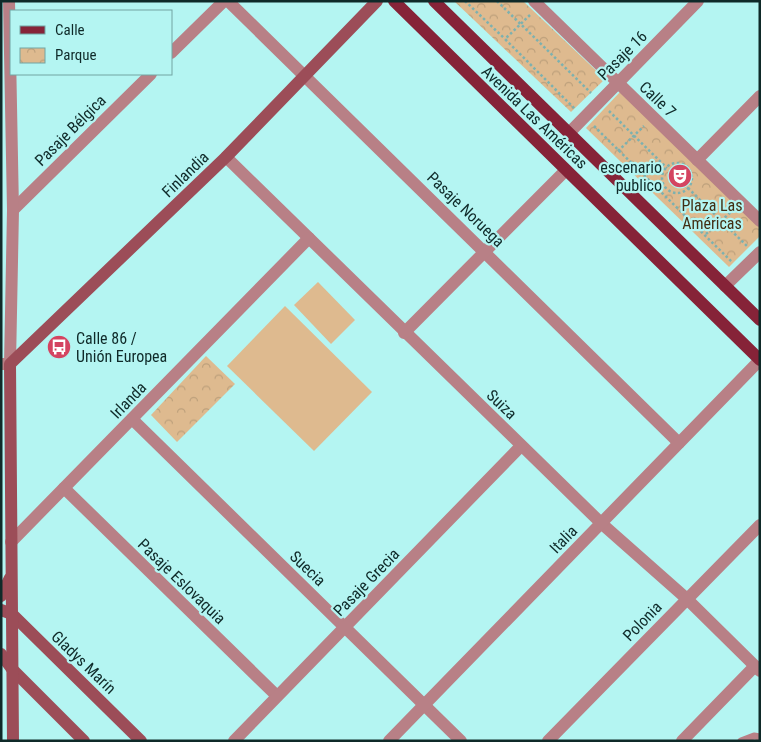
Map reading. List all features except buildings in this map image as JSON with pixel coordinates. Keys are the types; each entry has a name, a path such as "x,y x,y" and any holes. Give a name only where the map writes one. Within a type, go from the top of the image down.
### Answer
{"main road":[{"name":"Avenida Las Américas","path":"394,1 760,360"},
{"name":"Avenida Las Américas","path":"434,1 760,320"}],"street":[{"path":"9,1 10,53"},
{"path":"172,52 224,1"},
{"name":"Pasaje Noruega","path":"228,1 679,443"},
{"name":"Finlandia","path":"6,364 226,157 377,1"},
{"name":"Pasaje 16","path":"569,133 698,1"},
{"name":"Calle 7","path":"539,3 760,221"},
{"path":"10,75 13,210 6,364 12,575 7,612 12,669 13,741"},
{"name":"Pasaje Bélgica","path":"13,210 150,75"},
{"path":"697,160 760,96"},
{"name":"Suiza","path":"226,157 404,333 601,523 687,599 757,668"},
{"path":"404,333 566,170"},
{"name":"Irlanda","path":"11,542 309,238"},
{"path":"725,286 758,253"},
{"name":"Italia","path":"389,741 760,360"},
{"name":"Suecia","path":"132,419 461,741"},
{"name":"Pasaje Grecia","path":"234,741 521,446"},
{"name":"Pasaje Eslovaquia","path":"64,488 277,696"},
{"name":"Polonia","path":"548,741 760,525"},
{"path":"1,596 12,575"},
{"name":"Gladys Marín","path":"7,612 141,741"},
{"path":"1,654 12,669 84,741"},
{"path":"682,741 757,668"}],"lane":[{"path":"741,741 754,736 760,738"}],"path":[{"path":"465,1 578,112"},
{"path":"497,1 592,94"},
{"path":"505,39 539,3"},
{"path":"605,106 667,168"},
{"path":"618,151 653,117"},
{"path":"589,121 706,234 736,266"},
{"path":"677,163 688,167 692,178 688,188 677,193 667,188 662,178 667,168 677,163"},
{"path":"688,188 721,221 758,253"},
{"path":"706,234 741,202"}],"green space":[{"path":"454,1 523,1 605,79 571,112"},
{"name":"Plaza Las Américas","path":"620,92 760,225 760,236 729,267 586,128"},
{"path":"318,282 355,320 331,344 294,305"},
{"path":"285,306 372,392 314,451 227,366"},
{"path":"206,356 235,384 177,442 151,415"}],"place":[{"name":"escenario publico","path":"680,176"},
{"name":"Calle 86 / Unión Europea","path":"59,347"}]}
